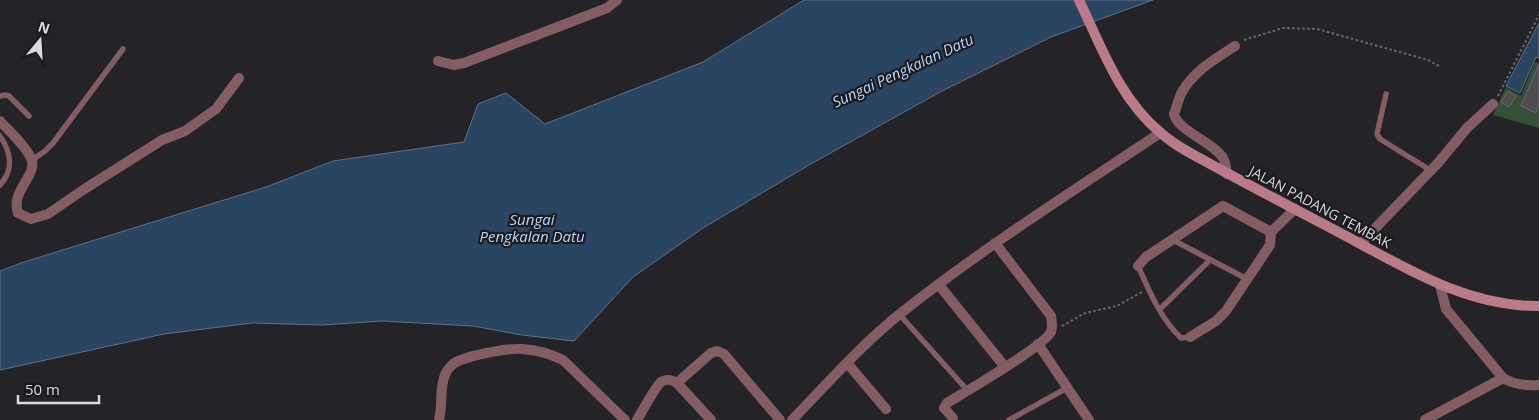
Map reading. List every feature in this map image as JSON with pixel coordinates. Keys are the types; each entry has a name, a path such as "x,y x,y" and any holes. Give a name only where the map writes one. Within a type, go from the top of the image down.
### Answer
{"main road":[{"name":"JALAN PADANG TEMBAK","path":"1079,0 1117,79 1134,105 1160,133 1175,144 1228,174 1440,285 1486,300 1510,305 1539,306"}],"street":[{"path":"438,61 454,65 464,63 607,8 617,0"},
{"path":"1228,174 1224,159 1178,122 1174,114 1181,93 1190,81 1204,66 1235,46"},
{"path":"0,121 25,149 32,160 31,172 18,195 15,205 18,213 31,219 48,214 162,140 185,131 216,109 239,78"},
{"path":"1360,244 1467,128 1493,104"},
{"path":"792,420 847,363 899,314 995,244 1160,133"},
{"path":"1138,266 1146,257 1222,206 1271,232"},
{"path":"1190,337 1216,321 1226,310 1270,245 1271,232 1295,209"},
{"path":"954,419 946,411 945,405 1038,344 1051,331 1051,316 995,244"},
{"path":"939,285 1005,367"},
{"path":"1440,285 1446,309 1503,378 1509,382 1539,385"},
{"path":"1038,344 1089,420"},
{"path":"439,420 440,394 445,374 452,364 472,356 511,349 524,349 563,360 625,420"},
{"path":"676,383 711,353 717,351 724,354 780,420"},
{"path":"847,363 886,409"},
{"path":"1425,420 1503,378"},
{"path":"637,420 662,381 672,380 711,420"}],"lane":[{"path":"32,160 53,143 123,49"},
{"path":"1386,94 1377,134 1380,139 1430,170"},
{"path":"0,96 9,96 30,116"},
{"path":"0,136 7,147 10,159 6,178 0,185"},
{"path":"1173,240 1247,279"},
{"path":"1160,309 1210,260"},
{"path":"1138,266 1148,288 1173,331 1181,338 1190,337"},
{"path":"899,314 968,391"},
{"path":"1009,420 1067,388"}],"path":[{"path":"1493,104 1539,15"},
{"path":"1235,46 1248,38 1283,28 1317,29 1428,60 1441,67"},
{"path":"1051,331 1085,313 1117,306 1148,288"}],"green space":[{"path":"1535,62 1539,63 1539,128 1493,115 1506,87 1521,96"}],"water":[{"name":"Sungai Pengkalan Datu","path":"804,0 1153,0 1051,37 940,92 809,165 703,228 633,277 574,341 522,335 473,326 382,321 322,325 252,323 164,334 0,370 0,271 266,187 333,161 464,142 478,104 506,93 545,124 703,62"},
{"path":"1539,23 1539,58 1536,57 1520,93 1506,86"}],"building":[{"path":"1539,64 1539,103 1536,113 1521,106"},
{"path":"1508,91 1516,96 1509,107 1501,102"}]}
